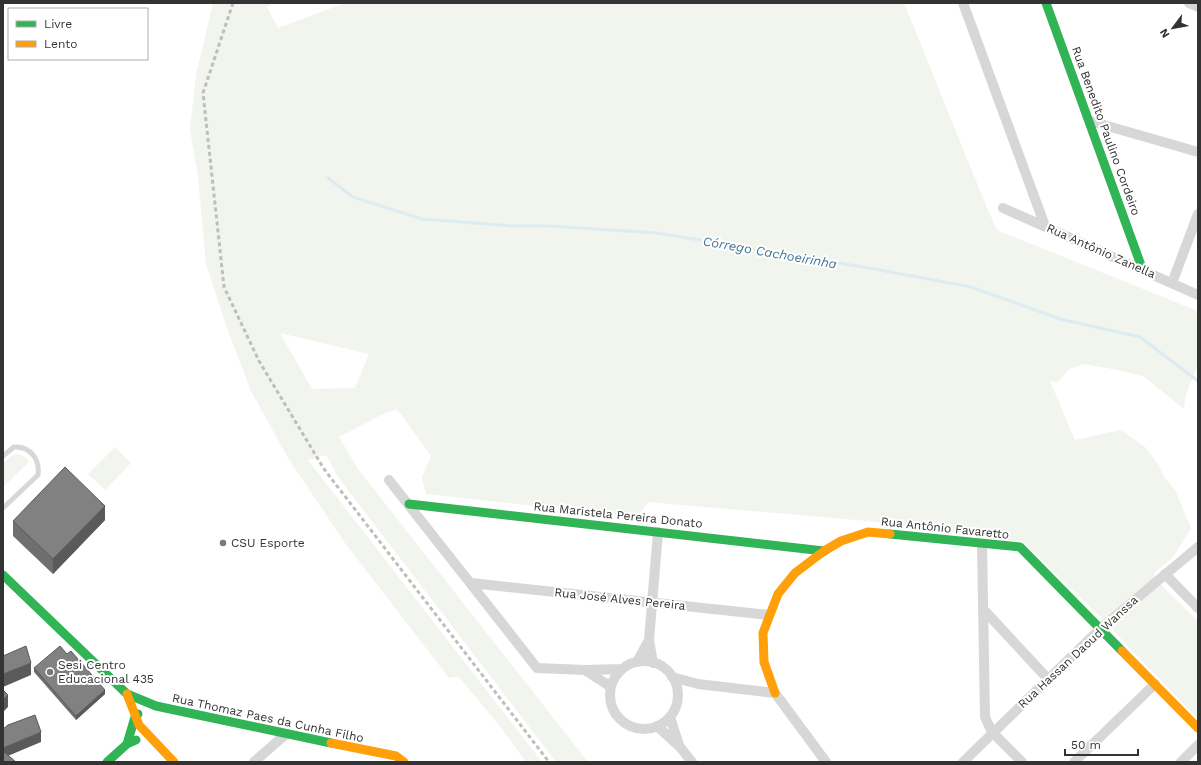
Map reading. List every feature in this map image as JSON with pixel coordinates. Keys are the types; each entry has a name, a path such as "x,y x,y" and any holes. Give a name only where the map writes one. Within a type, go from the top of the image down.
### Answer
{"street":[{"path":"963,3 1045,226"},
{"name":"Rua Benedito Paulino Cordeiro","path":"1046,3 1142,268"},
{"path":"1189,3 1198,7"},
{"path":"1090,121 1198,152"},
{"name":"Rua Antônio Zanella","path":"1003,208 1142,268 1198,295"},
{"path":"1172,283 1198,214"},
{"path":"389,480 537,668 585,670 622,669 637,662 653,663 664,668 672,677 677,694 676,706 670,717 657,726 639,728 622,721 611,705 611,687 615,677 622,669"},
{"name":"Rua Maristela Pereira Donato","path":"409,504 824,551"},
{"path":"653,663 649,640 658,532"},
{"name":"Rua Antônio Favaretto","path":"824,551 841,541 868,532 1020,548 1100,629"},
{"path":"982,544 985,717 992,732 1022,762"},
{"name":"Rua Hassan Daoud Wanssa","path":"963,762 992,732 1100,629 1198,547"},
{"path":"824,551 795,573 778,594 763,633 764,662 775,693 826,762"},
{"path":"1166,574 1198,608"},
{"name":"Rua Thomaz Paes da Cunha Filho","path":"3,575 127,694 156,706 286,734 385,758 398,757 404,762"},
{"name":"Rua José Alves Pereira","path":"471,583 769,615"},
{"path":"983,609 1048,679"},
{"path":"1100,629 1198,728"},
{"path":"637,662 649,640"},
{"path":"585,670 611,687"},
{"path":"672,677 698,684 775,693"},
{"path":"677,694 698,684"},
{"path":"1074,762 1155,684"},
{"name":"Rua Thomaz Paes da Cunha Filho","path":"127,694 135,716 148,736 174,762"},
{"path":"126,744 135,716 156,706"},
{"path":"670,717 680,747"},
{"path":"657,726 680,747 692,762"},
{"path":"254,762 286,734"},
{"path":"107,762 126,744 148,736"},
{"path":"1181,762 1198,745"}],"lane":[{"path":"3,456 14,447 23,448 33,454 38,464 38,475 3,508"}],"shaded area":[{"path":"213,3 273,3 267,7 278,28 345,3 904,3 997,230 1195,310 1198,314 1198,363 1187,392 1184,409 1143,376 1118,370 1084,364 1069,369 1058,382 1050,381 1075,440 1121,430 1145,447 1156,461 1165,478 1175,490 1191,528 1173,557 1154,573 1157,581 1198,621 1198,719 1099,616 1023,542 868,521 648,502 637,517 426,494 422,477 431,456 397,409 381,415 339,437 358,469 588,762 556,762 338,477 326,455 308,460 542,762 526,762 499,725 458,676 449,678 345,543 288,458 251,391 227,328 206,264 198,177 190,130 196,75","holes":["280,333 369,354 355,388 312,389"]},
{"path":"115,447 131,463 105,490 88,474"},
{"path":"17,454 24,456 29,462 3,487 3,463 13,455"}],"building":[{"path":"65,467 105,506 53,559 13,521"},
{"path":"26,646 31,663 3,674 3,656"},
{"path":"60,646 67,654 71,651 105,690 76,716 34,668"},
{"path":"3,690 8,695 3,700"},
{"path":"35,715 41,732 3,748 3,729 8,725"},
{"path":"3,751 16,762 3,762"}],"waterway":[{"name":"Córrego Cachoeirinha","path":"328,178 353,197 422,219 512,226 550,226 657,233 869,268 971,287 1060,319 1140,337 1198,381"}],"railway":[{"path":"233,3 203,93 224,287 259,361 324,469 549,762"}],"traffic: fast":[{"path":"1046,3 1142,268"},
{"path":"409,504 824,551"},
{"path":"890,534 1020,547 1122,651"},
{"path":"3,575 127,694 156,706 331,743"},
{"path":"127,744 135,717 138,714"},
{"path":"107,762 127,744 136,740"}],"traffic: slow":[{"path":"775,693 764,662 763,633 778,594 795,573 824,551 841,541 868,532 890,534"},
{"path":"1122,651 1198,728"},
{"path":"127,694 139,725 174,762"},
{"path":"331,743 396,756 404,762"}],"place":[{"name":"CSU Esporte","path":"223,543"},
{"name":"Sesi Centro Educacional 435","path":"50,672"}]}
